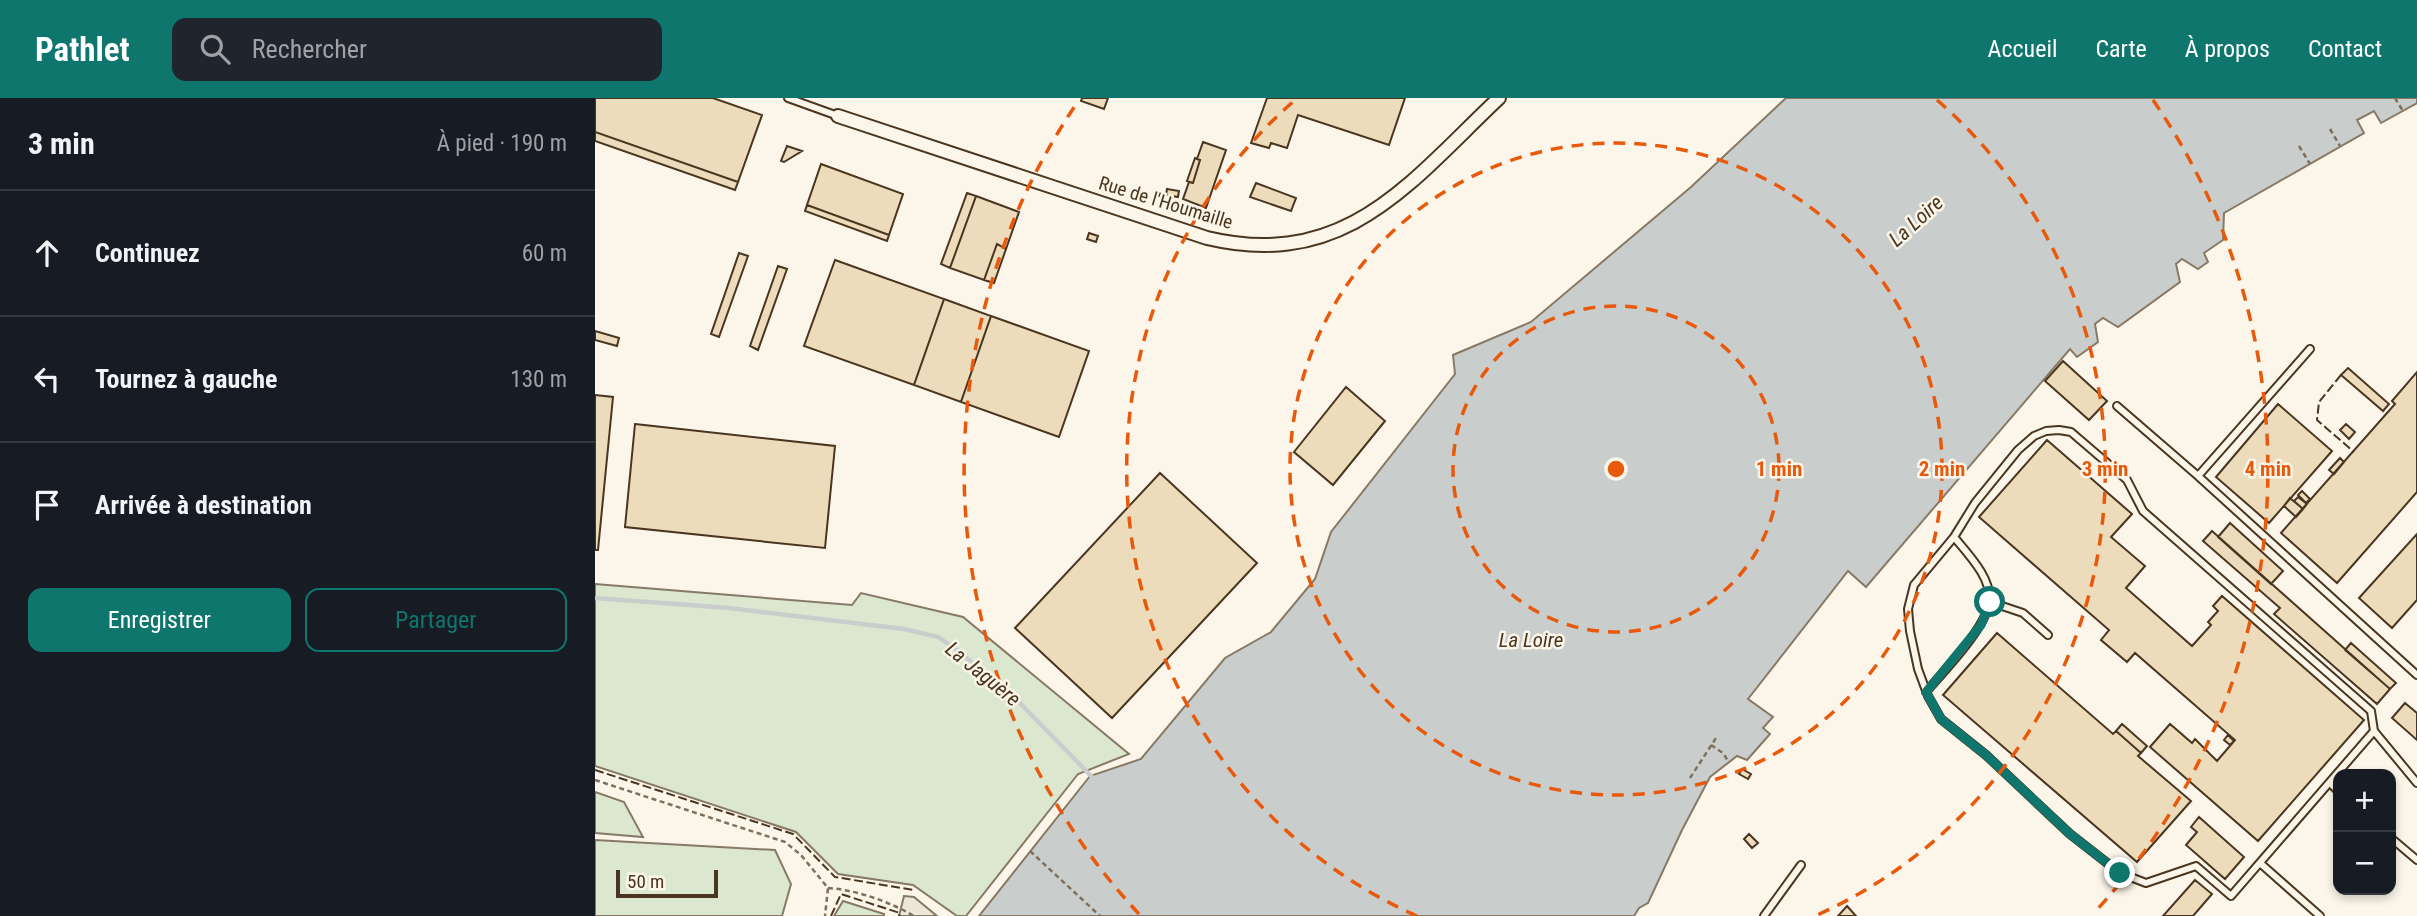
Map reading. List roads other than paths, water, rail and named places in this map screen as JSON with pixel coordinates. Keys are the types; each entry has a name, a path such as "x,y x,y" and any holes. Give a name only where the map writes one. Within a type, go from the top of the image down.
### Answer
{"street":[{"name":"Rue de l'Houmaille","path":"838,116 1207,239 1269,245 1309,240 1332,233 1378,209 1404,189 1499,98"}],"lane":[{"name":"Rue de l'Houmaille","path":"788,98 838,116"},
{"path":"2197,476 2310,349"},
{"path":"2117,405 2417,675"},
{"path":"2374,731 2231,896 2196,866 2146,883 2120,873 2070,834 1986,755 1941,719 1926,692 1915,657 1908,609 1915,585 2018,450 2034,436 2046,431 2071,432 2127,480 2143,511 2371,711 2374,731 2417,783"},
{"path":"1926,692 1981,625 1990,602 1986,584 1977,565 1954,537"},
{"path":"1990,602 2023,613 2048,635"},
{"path":"2330,783 2333,786"},
{"path":"2396,842 2417,860"},
{"path":"2260,863 2320,916"},
{"path":"1764,916 1801,865"}],"water":[{"name":"La Loire","path":"1786,98 2417,98 2417,103 2381,123 2374,111 2357,120 2364,133 2224,213 2223,240 2204,253 2208,262 2198,269 2182,259 2176,264 2180,282 2118,327 2103,318 2095,324 2098,342 2077,357 2070,349 1866,587 1848,571 1748,699 1773,717 1763,728 1770,734 1747,760 1737,756 1710,777 1648,903 1639,908 1634,916 979,916 1090,776 1141,759 1225,658 1271,632 1315,579 1331,532 1455,374 1453,355 1531,322 1691,187"}],"waterway":[{"name":"La Jaguère","path":"595,598 729,608 904,629 938,637 1018,701 1093,778"}]}
